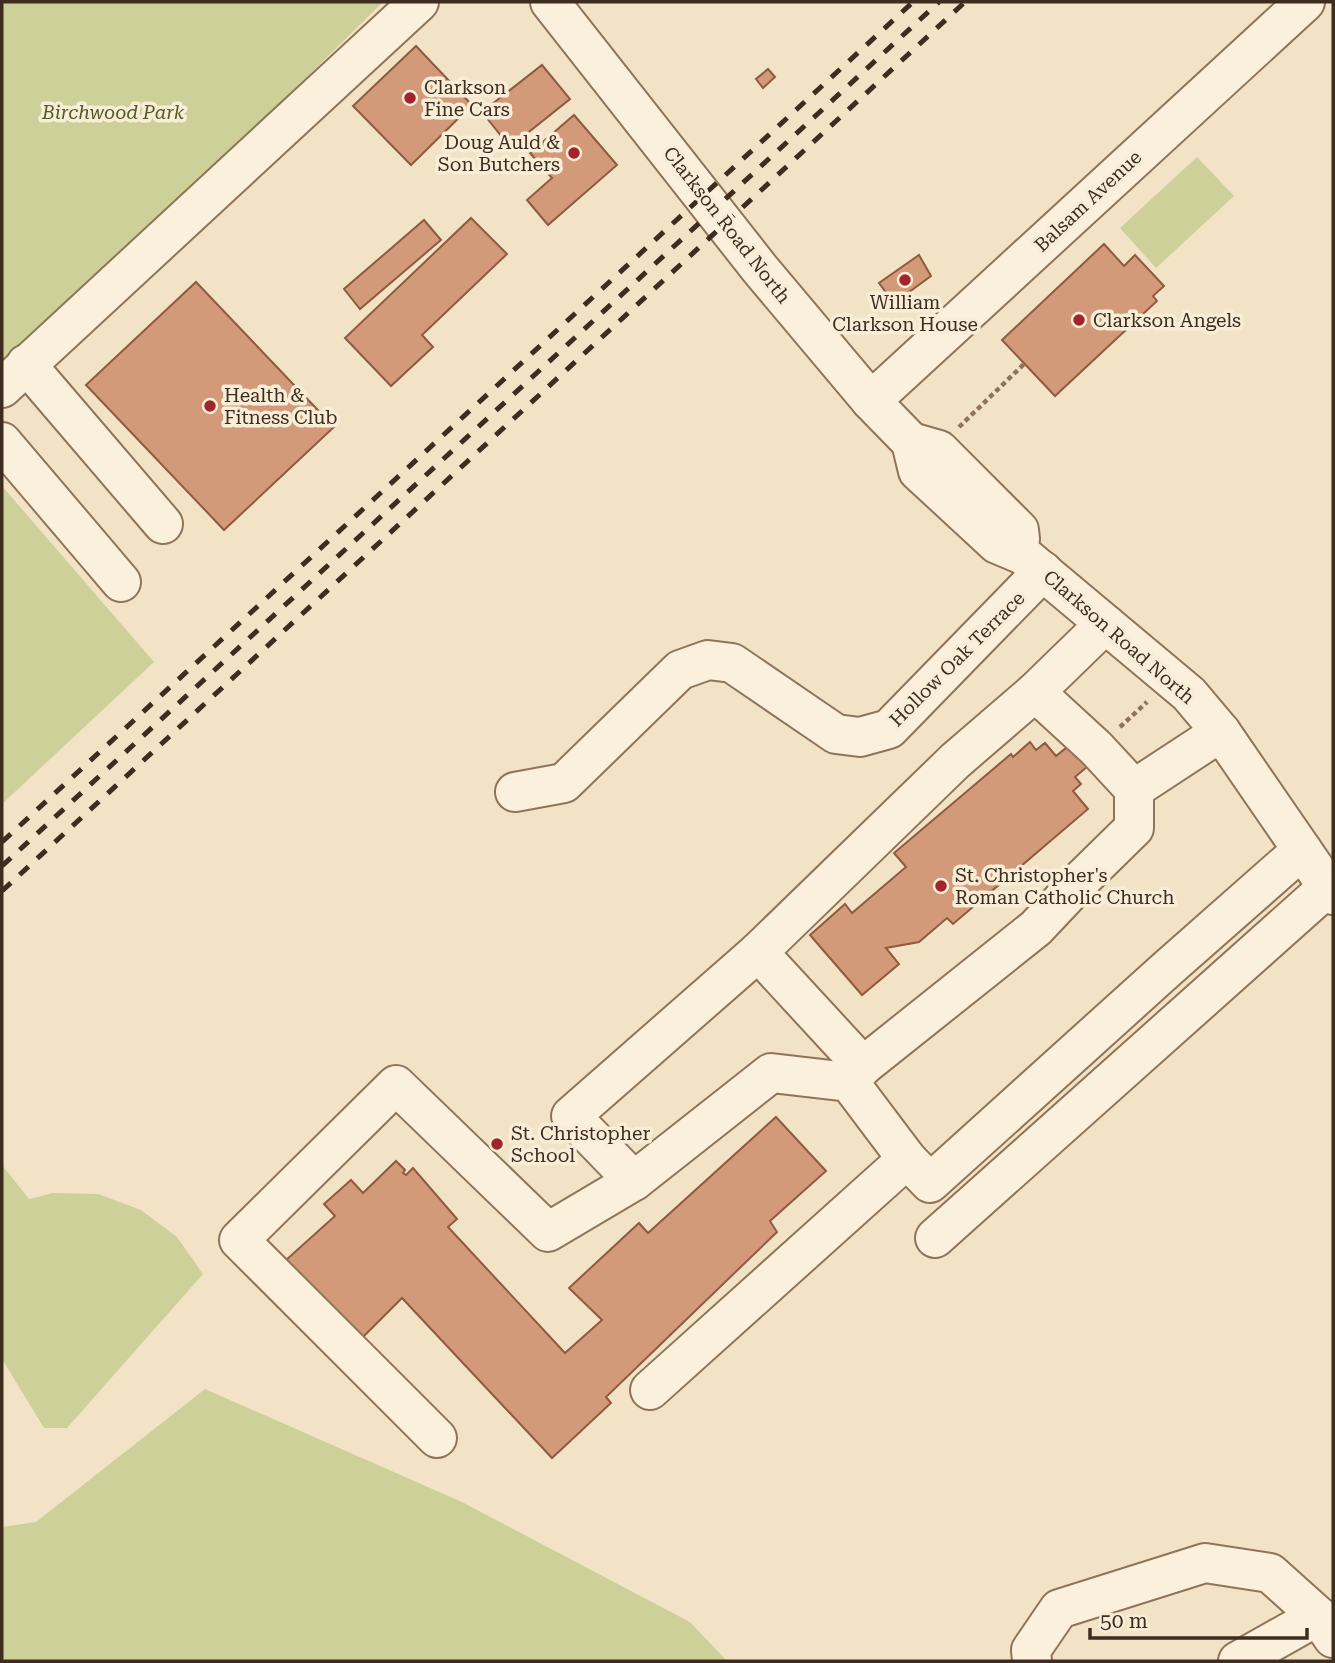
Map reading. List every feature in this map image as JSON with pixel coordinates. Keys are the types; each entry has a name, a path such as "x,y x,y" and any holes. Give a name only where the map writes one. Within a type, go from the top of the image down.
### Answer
{"street":[{"path":"163,524 14,376 419,2"},
{"name":"Clarkson Road North","path":"550,2 760,269 871,401 911,442 939,450 1019,530 1033,563 1189,694 1222,732 1331,891"},
{"name":"Balsam Avenue","path":"871,401 1305,2"},
{"path":"2,442 121,582"},
{"name":"Hollow Oak Terrace","path":"515,792 564,783 680,670 708,660 732,663 836,734 860,737 890,729 1033,563"},
{"path":"634,1181 571,1115 758,952 955,761 1035,692 1105,624"},
{"path":"437,1438 239,1240 396,1085 548,1232 634,1181 771,1073 856,1074 1037,928 1134,828 1134,789 1096,748 1035,692"},
{"path":"1134,789 1222,732"},
{"path":"758,952 856,1074 906,1159 930,1183 1303,850"},
{"path":"935,1238 1331,891"},
{"path":"650,1390 906,1159"},
{"path":"1032,1661 1031,1650 1059,1609 1205,1563 1270,1573 1326,1627 1238,1661"}],"path":[{"path":"956,430 1024,364"},
{"path":"1096,748 1172,680"}],"green space":[{"name":"Birchwood Park","path":"2,2 383,2 2,377"},
{"path":"1197,157 1234,196 1156,268 1120,228"},
{"path":"2,486 154,662 2,804"},
{"path":"2,1165 29,1199 53,1193 98,1194 141,1210 177,1237 203,1274 67,1428 44,1428 2,1359"},
{"path":"205,1389 462,1502 690,1622 727,1661 2,1661 2,1527 36,1522"}],"building":[{"path":"416,46 472,105 411,165 353,106"},
{"path":"542,65 570,99 510,147 482,112"},
{"path":"768,69 775,77 763,88 756,79"},
{"path":"574,115 617,165 548,225 527,200 552,178 530,153"},
{"path":"471,218 507,254 422,335 433,347 391,386 345,338"},
{"path":"424,220 441,240 360,309 344,289"},
{"name":"Clarkson Angels","path":"1104,244 1124,266 1135,255 1164,286 1153,296 1157,301 1055,396 1002,340"},
{"name":"William Clarkson House","path":"919,255 931,276 894,303 879,283"},
{"name":"Health & Fitness Club","path":"196,282 334,427 224,530 86,385"},
{"name":"St. Christopher's Roman Catholic Church","path":"1077,739 1095,760 1075,777 1081,784 1073,791 1088,809 953,924 947,918 919,942 886,948 899,964 862,995 810,935 845,904 852,913 906,867 894,853 1011,754 1013,757 1030,742 1036,750 1045,743 1056,756"},
{"path":"776,1117 826,1171 770,1221 777,1232 606,1397 611,1403 552,1458 402,1298 358,1342 286,1260 335,1216 324,1204 351,1180 363,1193 396,1161 406,1175 413,1168 457,1219 448,1227 565,1353 602,1320 569,1288 639,1223 648,1233"}],"railway":[{"path":"2,842 913,2"},
{"path":"2,866 939,2"},
{"path":"2,891 965,2"}],"place":[{"name":"Clarkson Fine Cars","path":"410,98"},
{"name":"Doug Auld & Son Butchers","path":"574,153"},
{"name":"William Clarkson House","path":"905,280"},
{"name":"Clarkson Angels","path":"1079,320"},
{"name":"Health & Fitness Club","path":"210,406"},
{"name":"St. Christopher's Roman Catholic Church","path":"941,886"},
{"name":"St. Christopher School","path":"497,1144"}]}
